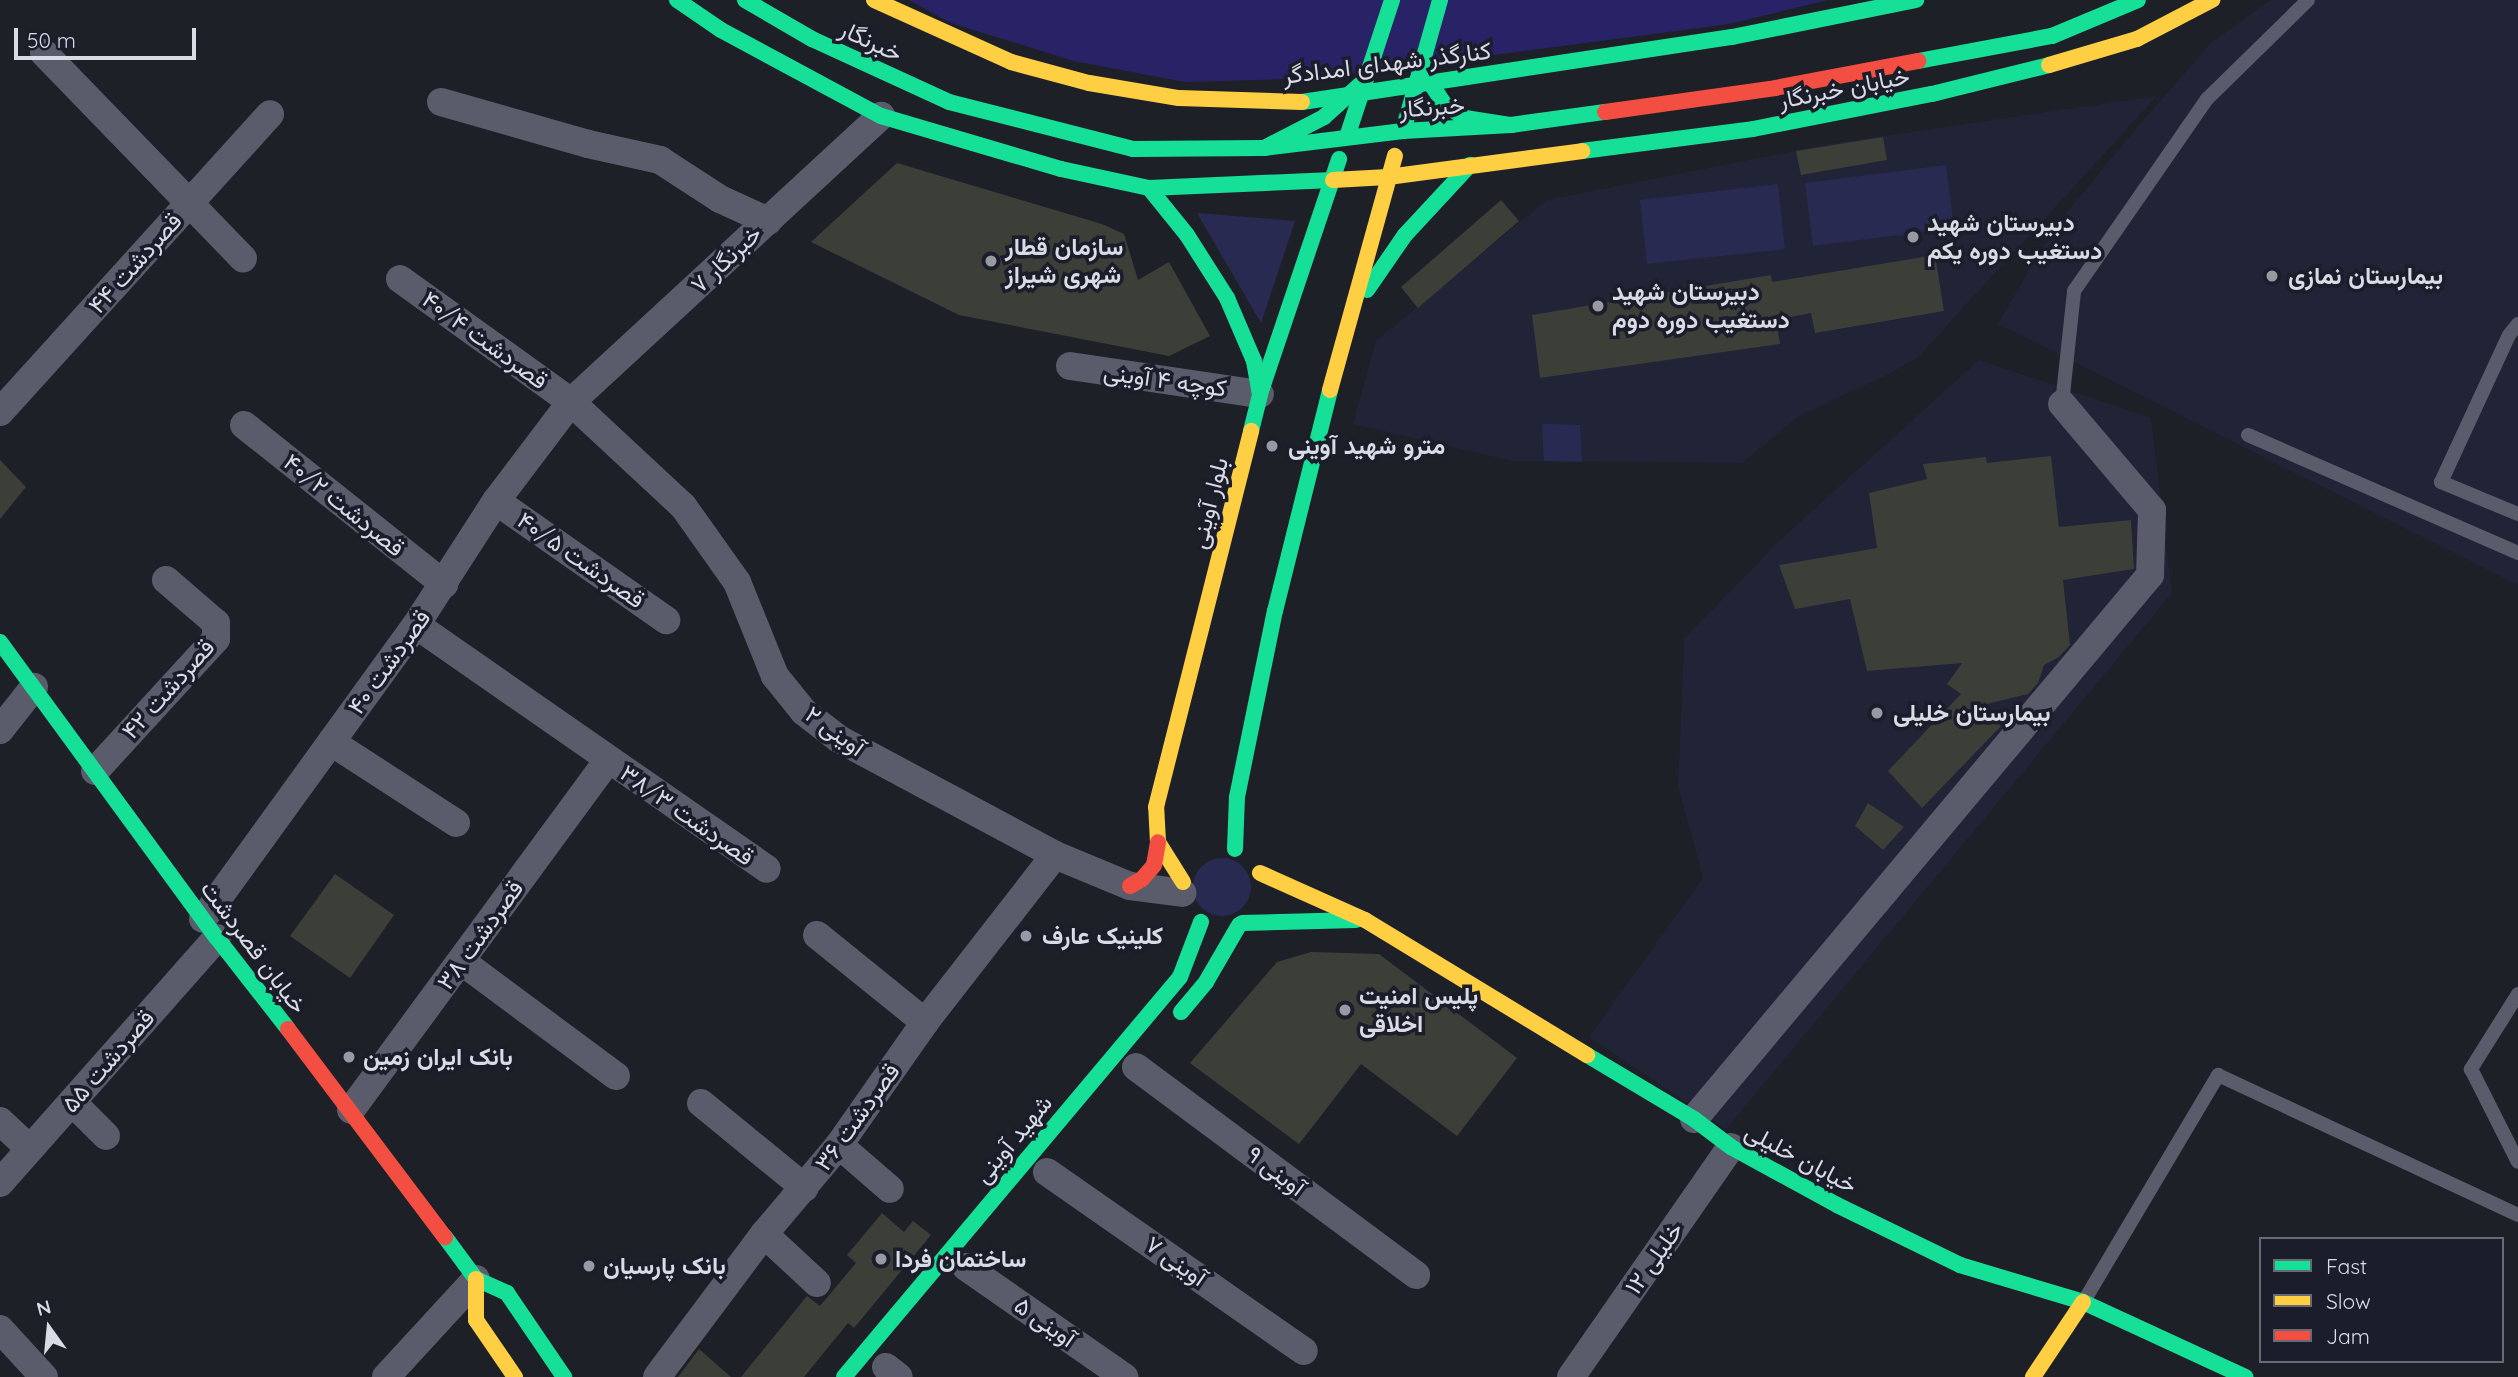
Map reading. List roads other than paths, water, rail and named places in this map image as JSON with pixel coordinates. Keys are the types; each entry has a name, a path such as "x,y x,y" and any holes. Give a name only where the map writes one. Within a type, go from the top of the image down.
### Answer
{"main road":[{"path":"677,0 721,30 881,116 1061,169 1149,188 1388,177 1470,165"},
{"name":"خبرنگار","path":"745,0 811,39 949,102 1133,149 1264,148 1403,131 1511,125 1775,88 2052,36 2138,0"},
{"name":"کنارگذر شهدای امدادگر","path":"874,0 1011,62 1089,83 1180,98 1305,102 1732,37 1916,0"},
{"name":"بلوار آوینی","path":"1202,922 1189,909 1183,887 1158,842 1156,807 1260,394 1392,0"},
{"path":"1263,892 1249,859 1237,797 1275,611 1349,317 1440,0"},
{"name":"خیابان خبرنگار","path":"1470,165 1753,130 1932,94 2137,39 2212,0"},
{"path":"1913,62 2017,26"},
{"path":"1421,69 1445,105 1465,118 1511,125"},
{"path":"1264,148 1313,124 1366,79"},
{"path":"1349,317 1405,235 1470,165"},
{"path":"1149,188 1187,235 1227,298 1254,361 1260,394"},
{"name":"خیابان قصردشت","path":"0,642 210,928 351,1110 476,1279 507,1293 564,1377"},
{"path":"1130,886 1142,879 1154,865 1158,842"},
{"name":"خیابان خلیلی","path":"1215,847 1249,859 1365,920 1694,1119 1731,1147 1961,1265 2083,1302 2245,1377"},
{"path":"1183,887 1190,863"},
{"path":"1171,1025 1206,982 1241,924 1257,910"},
{"path":"1202,922 1220,928 1241,924 1365,920"},
{"name":"شهید آوینی","path":"844,1377 1180,977 1202,922"},
{"path":"476,1279 475,1321 515,1377"},
{"path":"2033,1377 2083,1302"}],"street":[{"path":"44,53 101,109 187,204 243,258"},
{"path":"441,102 588,144 660,160 720,199 768,221"},
{"name":"۴۴ قصردشت","path":"0,412 270,114"},
{"name":"۷ خبرنگار","path":"571,401 881,116"},
{"name":"۴۰/۴ قصردشت","path":"400,279 571,401"},
{"name":"کوچه ۴ آوینی","path":"1070,366 1260,394"},
{"name":"۴۰ قصردشت","path":"210,928 331,742 444,584 496,501 571,401"},
{"name":"۲ آوینی","path":"571,401 683,506 737,582 775,676 804,712 839,740 1055,855 1130,886 1183,887"},
{"path":"1694,1119 2150,575 2152,510 2062,404"},
{"name":"۴۰/۲ قصردشت","path":"244,425 444,584"},
{"name":"۴۰/۵ قصردشت","path":"496,501 666,620"},
{"name":"۴۲ قصردشت","path":"95,771 216,639 216,624 166,580"},
{"name":"۳۸/۳ قصردشت","path":"416,625 767,870"},
{"path":"0,730 34,687"},
{"path":"331,742 456,823"},
{"name":"۳۸ قصردشت","path":"351,1110 608,760"},
{"name":"۳۶ قصردشت","path":"657,1377 764,1234 839,1145 925,1022 1055,855"},
{"name":"۵۵ قصردشت","path":"0,1183 72,1102 210,928"},
{"path":"817,934 925,1022"},
{"path":"461,961 615,1076"},
{"name":"۹ آوینی","path":"1136,1067 1416,1275"},
{"path":"72,1102 106,1136"},
{"path":"701,1103 805,1188"},
{"path":"0,1121 30,1149"},
{"path":"839,1145 890,1189"},
{"name":"۱۲ خلیلی","path":"1578,1374 1731,1147"},
{"name":"۷ آوینی","path":"1047,1172 1304,1351"},
{"path":"764,1234 817,1283"},
{"name":"۵ آوینی","path":"967,1266 1125,1377"},
{"path":"386,1377 476,1279"},
{"path":"0,1329 44,1377"}],"lane":[{"path":"2062,404 2074,291 2207,99 2308,0"},
{"path":"2518,324 2509,334 2441,482 2518,514"},
{"path":"2248,435 2518,553"},
{"path":"2518,994 2471,1069 2518,1162"},
{"path":"2083,1302 2218,1075 2518,1215"}],"place":[{"name":"دبیرستان شهید دستغیب دوره یکم","path":"1913,237"},
{"name":"سازمان قطار شهری شیراز","path":"991,261"},
{"name":"بیمارستان نمازی","path":"2272,276"},
{"name":"دبیرستان شهید دستغیب دوره دوم","path":"1598,306"},
{"name":"مترو شهید آوینی","path":"1272,446"},
{"name":"بیمارستان خلیلی","path":"1877,713"},
{"name":"کلینیک عارف","path":"1026,936"},
{"name":"پلیس امنیت اخلاقی","path":"1345,1010"},
{"name":"بانک ایران زمین","path":"349,1057"},
{"name":"ساختمان فردا","path":"881,1259"},
{"name":"بانک پارسیان","path":"589,1266"}]}
